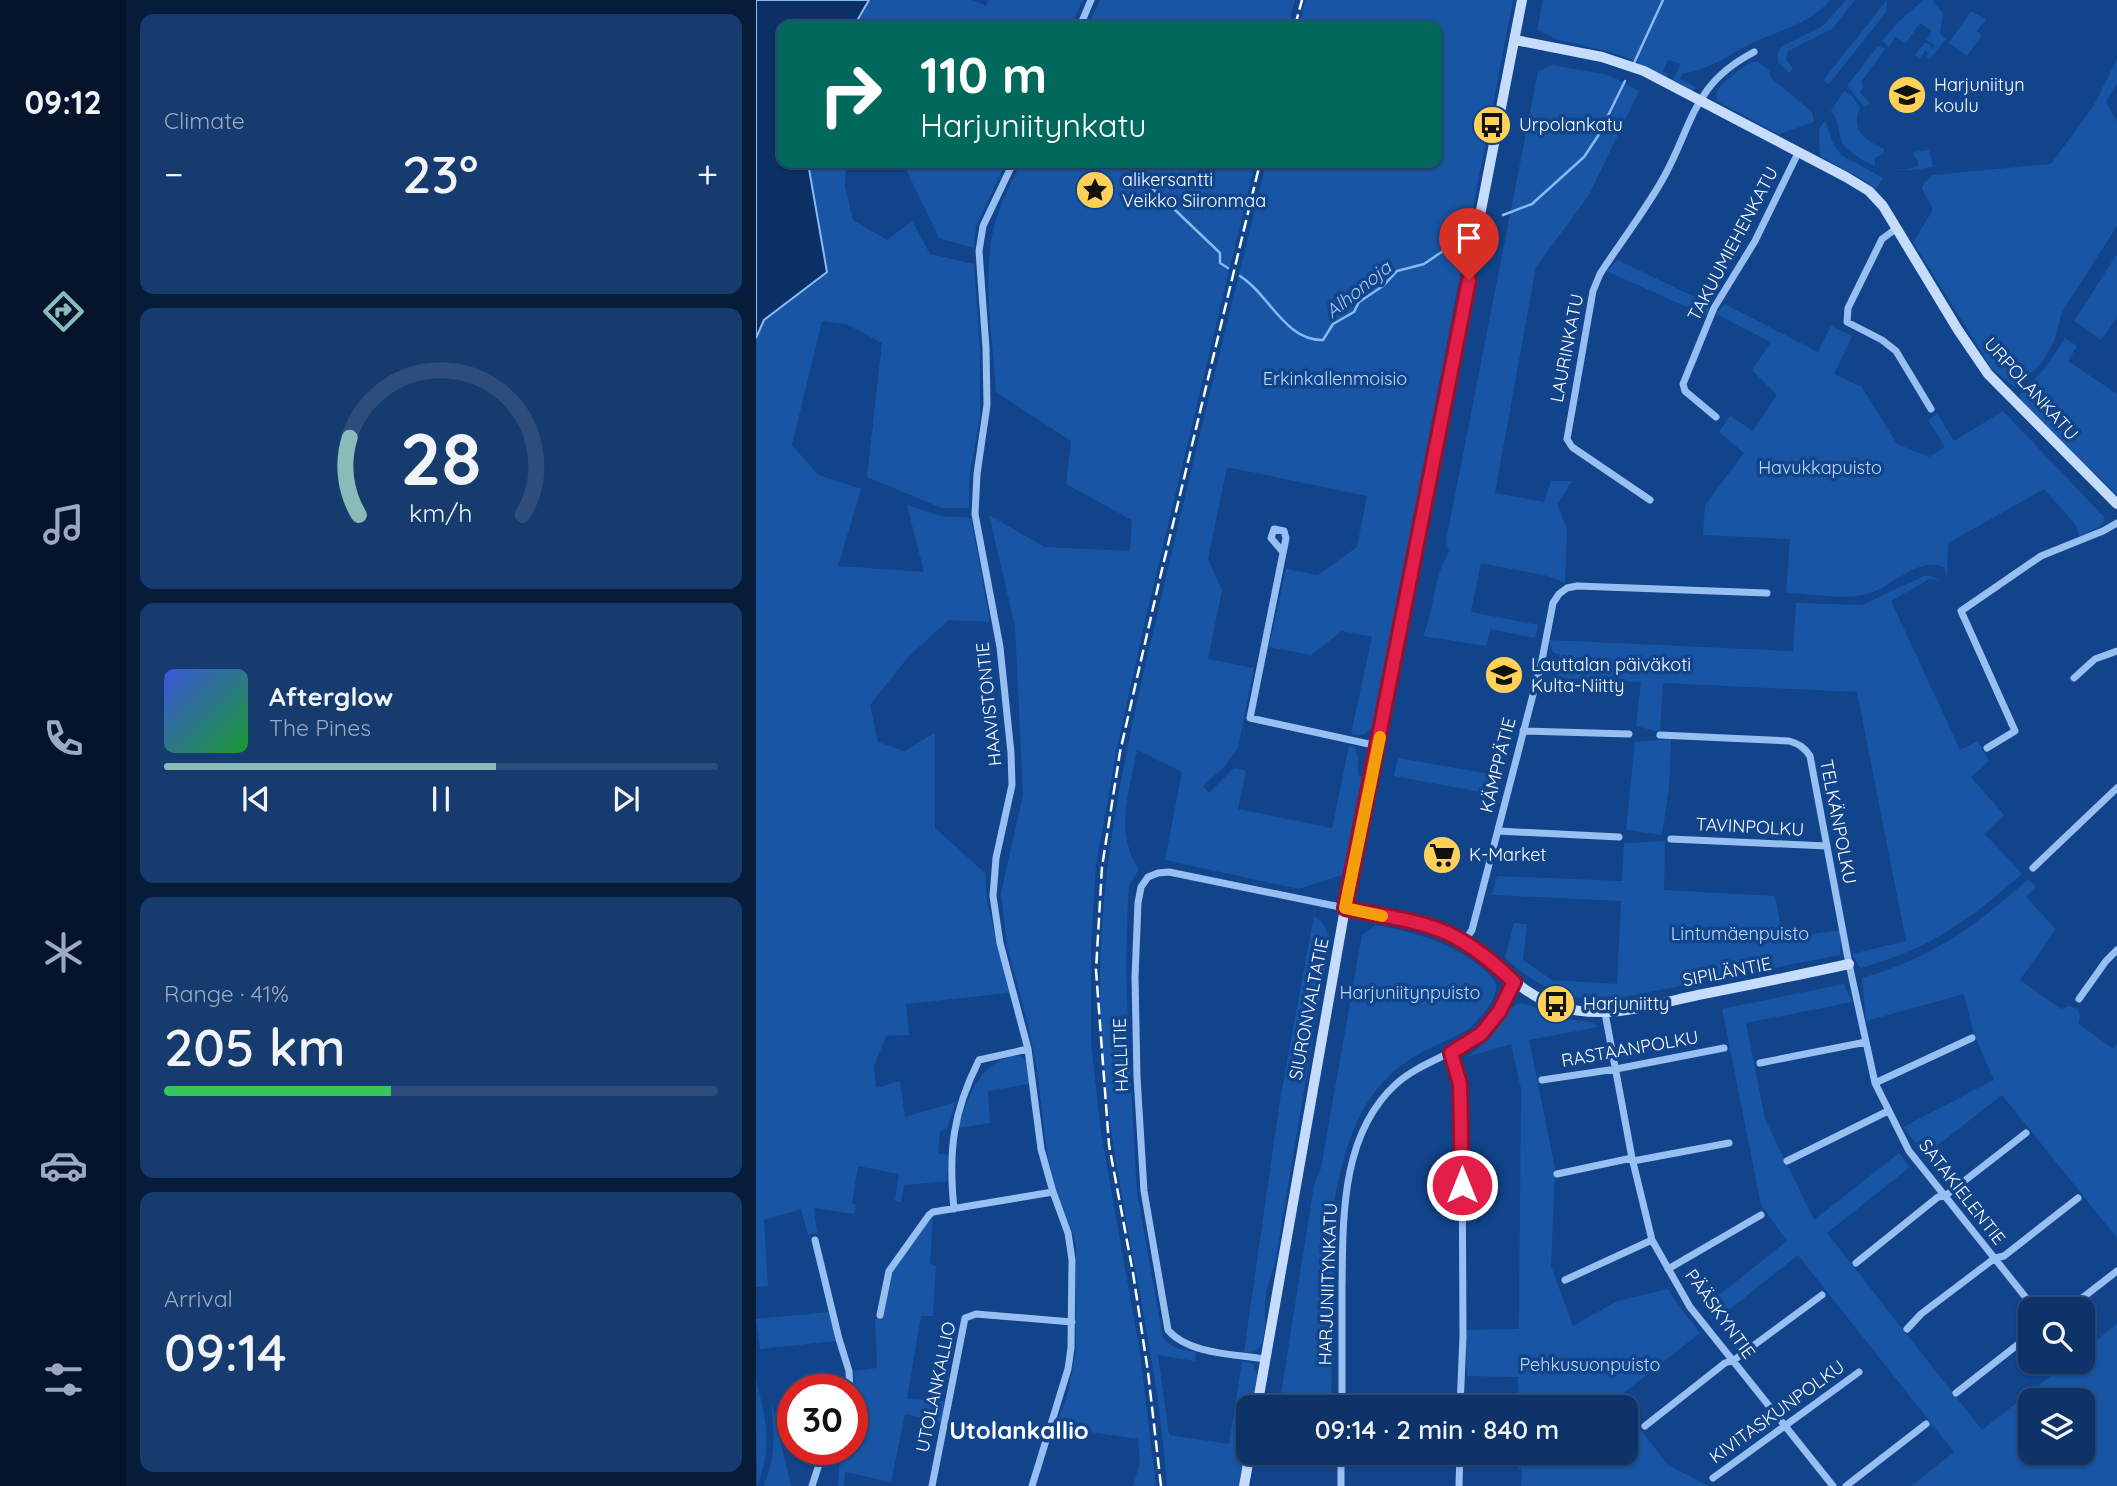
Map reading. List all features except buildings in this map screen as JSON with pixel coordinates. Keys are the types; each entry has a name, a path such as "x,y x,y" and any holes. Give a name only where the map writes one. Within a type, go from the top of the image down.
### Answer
{"main road":[{"name":"SIURONVALTATIE","path":"1259,1395 1345,908 1522,0"},
{"name":"URPOLANKATU","path":"1515,40 1602,57 1644,71 1869,191 1883,206 1958,330 1988,374 2117,504"},
{"name":"SIPILÄNTIE","path":"1345,908 1424,925 1464,942 1539,999 1581,1013 1605,1013 1849,964"},
{"path":"1244,1486 1248,1465"}],"street":[{"path":"1082,21 1091,0"},
{"path":"1699,102 1725,71 1754,52"},
{"name":"LAURINKATU","path":"1650,500 1572,447 1567,439 1593,291 1600,274 1666,172 1699,102"},
{"name":"TAKUUMIEHENKATU","path":"1716,417 1685,391 1683,384 1714,308 1755,241 1798,153"},
{"name":"HAAVISTONTIE","path":"1011,168 984,226 979,251 987,405 977,474 975,514 1000,647 1012,785 994,875 995,919 1028,1049 1041,1149 1071,1248 1071,1348 1063,1392 1032,1486"},
{"path":"1897,228 1882,239 1848,308 1847,322 1882,340 1896,351 1931,409"},
{"path":"1987,748 2015,731 1961,611 2041,556 2117,523"},
{"path":"1283,552 1250,718 1378,746"},
{"name":"KÄMPPÄTIE","path":"1464,942 1472,930 1542,660 1553,603 1559,594 1567,588 1586,586 1767,593"},
{"path":"2074,678 2095,660 2117,651"},
{"path":"1523,731 1629,734"},
{"name":"TELKÄNPOLKU","path":"1661,735 1798,743 1810,756 1849,964"},
{"path":"2033,868 2117,788"},
{"path":"1498,831 1619,837"},
{"name":"TAVINPOLKU","path":"1671,839 1827,846"},
{"name":"HALLITIE","path":"1264,1359 1188,1346 1168,1331 1144,1191 1137,1077 1135,977 1138,903 1141,887 1148,877 1169,872 1345,908"},
{"path":"2078,999 2117,950"},
{"name":"SATAKIELENTIE","path":"1849,964 1875,1083 1909,1151 2026,1297"},
{"name":"HARJUNIITYNKATU","path":"1342,1395 1343,1230 1354,1156 1374,1110 1387,1092 1422,1065 1451,1053 1481,1034 1499,1012 1514,982"},
{"name":"PÄÄSKYNTIE","path":"1605,1013 1632,1160 1652,1240 1690,1307 1833,1486"},
{"path":"1875,1083 1972,1038"},
{"path":"1760,1063 1866,1042"},
{"name":"RASTAANPOLKU","path":"1542,1080 1724,1048"},
{"path":"954,1209 950,1176 954,1127 969,1079 979,1060 1028,1049"},
{"path":"1451,1053 1460,1084 1462,1132 1463,1336 1461,1395"},
{"path":"1787,1161 1888,1111"},
{"path":"1856,1263 1938,1197 1945,1196 2026,1133"},
{"path":"1557,1174 1729,1143"},
{"path":"880,1315 889,1271 929,1215 1053,1192"},
{"path":"1907,1329 1921,1314 1995,1258 2004,1256 2078,1198"},
{"path":"1668,1269 1761,1215"},
{"path":"814,1240 849,1374"},
{"path":"1564,1280 1652,1240"},
{"path":"2083,1297 2117,1271"},
{"path":"1645,1426 1725,1363 1734,1360 1822,1295"},
{"name":"UTOLANKALLIO","path":"932,1486 965,1318 976,1314 1072,1322"},
{"path":"1956,1393 2018,1344"},
{"name":"KIVITASKUNPOLKU","path":"1713,1478 1859,1372"},
{"path":"1846,1486 1926,1424"},
{"path":"812,1486 819,1465"},
{"path":"1341,1486 1342,1465"},
{"path":"1459,1486 1460,1465"}],"green space":[{"path":"869,0 972,0 986,6 988,0 1083,0 1072,21 857,21"},
{"path":"1100,0 1295,0 1289,21 1090,21"},
{"name":"Erkinkallenmoisio","path":"1305,0 1513,0 1373,726 1368,731 1361,735 1351,734 1372,637 1342,631 1311,655 1269,647 1286,569 1318,575 1357,547 1367,496 1227,467 1208,559 1222,590 1208,659 1254,668 1238,747 1224,767 1203,786 1209,793 1234,768 1246,771 1238,809 1332,828 1349,746 1355,748 1358,775 1364,777 1364,781 1345,874 1299,889 1165,860 1182,772 1137,750 1128,797 1125,826 1127,841 1139,870 1129,885 1126,964 1137,1193 1163,1338 1174,1347 1196,1352 1195,1361 1158,1355 1169,1435 1229,1444 1236,1399 1236,1465 1243,1465 1239,1486 1167,1486 1161,1425 1120,1185 1104,1065 1100,1004 1101,951 1104,899 1118,795 1139,692 1265,168 1442,168 1442,21 1300,21"},
{"path":"1543,0 1830,0 1822,9 1802,22 1708,66 1682,74 1680,79 1696,87 1693,91 1673,80 1681,64 1668,60 1663,71 1668,74 1667,77 1628,58 1555,39 1537,30"},
{"path":"1846,0 1855,0 1832,29 1788,51 1786,59 1793,69 1789,73 1778,62 1781,47 1823,26"},
{"path":"1887,0 1886,12 1829,84 1823,80"},
{"path":"1924,0 1934,0 1943,13 1940,34 1946,39 1930,59 1926,58 1929,53 1925,50 1920,59 1915,55 1925,42 1931,49 1936,45 1926,40 1932,31 1920,23 1906,43 1895,37 1889,47 1882,41 1898,22"},
{"path":"1971,11 1986,19 1977,31 1982,35 1967,56 1949,43"},
{"path":"1878,46 1885,49 1861,82 1863,86 1860,93 1870,103 1865,107 1847,86"},
{"path":"2117,59 2117,84 2106,102 2117,122 2117,226 2062,312 2055,339 2043,361 2016,388 1992,369 1913,242 1933,210 1922,188 1933,175 2051,164 2094,105"},
{"path":"1752,62 1758,62 1769,70 1771,78 1812,112 1814,122 1779,134 1717,101 1716,92 1720,87"},
{"path":"1552,65 1609,75 1639,91 1589,195 1536,267 1495,493 1544,502 1551,481 1572,481 1557,504 1567,529 1565,583 1548,576 1481,563 1471,612 1538,625 1535,638 1490,629 1486,646 1423,636 1440,572 1449,552 1446,541 1538,72"},
{"path":"1844,91 1852,96 1860,107 1857,122 1860,133 1884,149 1884,153 1875,158 1875,165 1883,168 1872,165 1863,160 1843,144 1836,118 1831,111"},
{"path":"1825,121 1833,143 1841,155 1883,178 1876,189 1820,156 1819,129"},
{"path":"1929,150 1933,167 1895,170 1918,167 1914,152"},
{"path":"809,168 846,168 845,187 853,220 887,240 912,221 930,254 974,264 980,350 980,416 969,479 969,508 942,508 867,477 882,343 846,324 822,321 792,445 818,475 861,489 838,566 924,572 907,505 941,516 971,518 990,622 949,620 909,656 870,705 878,742 904,751 935,733 935,828 985,873 987,902 1009,993 906,1004 909,1035 886,1036 874,1066 876,1088 900,1081 905,1117 956,1102 947,1128 940,1132 938,1154 948,1155 947,1181 904,1185 901,1202 895,1201 899,1174 858,1166 852,1203 856,1205 854,1214 814,1208 817,1233 808,1235 801,1209 764,1220 768,1286 756,1287 756,338 764,320 827,272"},
{"path":"905,168 1004,168 976,226 974,248 939,238"},
{"path":"1018,168 1254,168 1145,621 1117,748 1096,865 1091,947 1091,1043 1101,1132 1140,1353 1156,1486 1133,1486 1140,1462 1138,1439 1056,1427 1068,1393 1076,1351 1076,1246 1056,1191 1047,1153 1037,1070 1007,945 1001,893 1023,795 1015,626 989,515 1045,547 1130,551 1132,520 1066,484 1071,441 996,392 988,285 989,263 995,223"},
{"path":"2117,254 2117,317 2101,340 2074,321"},
{"path":"1618,260 1711,305 1707,316 1606,271"},
{"name":"Havukkapuisto","path":"1725,304 1818,352 1831,326 1852,336 1834,374 1862,387 1897,444 1929,457 1945,447 1928,420 1937,414 1954,441 2003,411 2104,517 2103,524 2079,537 2076,525 2044,489 1948,543 1947,577 1944,567 1933,565 1913,570 1863,595 1786,593 1790,539 1703,535 1705,505 1744,453 1719,432 1730,416 1753,431 1777,395 1752,370 1771,342 1716,314"},
{"path":"2065,338 2077,346 2068,361 2117,394 2117,495 2028,409 2019,396 2045,368"},
{"path":"1924,576 1940,581 1929,579 1891,601 1960,750 1978,741 1989,761 1971,777 2004,815 1985,834 2022,874 1943,934 1909,951 1860,968 1852,954 1906,941 1857,692 1663,683 1660,732 1636,726 1641,682 1557,678 1560,654 1553,653 1549,640 1793,651 1796,603 1862,605"},
{"path":"1671,739 1669,788 1662,835 1626,830 1635,742"},
{"path":"1398,758 1501,776 1497,795 1394,776"},
{"name":"Lintumäenpuisto","path":"1665,841 1664,890 1775,896 1783,938 1841,930 1840,955 1608,1000 1578,997 1552,990 1505,958 1514,923 1527,924 1523,960 1552,980 1617,984 1621,901 1492,895 1497,876 1622,881 1624,843"},
{"path":"2028,879 2036,887 2026,897 2056,929 2020,980 2061,1009 2069,1006 2077,1009 2080,1015 2079,1024 2113,1049 2117,1045 2117,1238 2002,1095 1925,1155 1903,1127 1994,1080 1974,1034 1964,994 1866,1021 1862,978 1931,951 1990,912"},
{"path":"1314,916 1321,921 1330,937 1275,1263 1266,1297 1264,1335 1258,1349 1244,1352 1280,1100"},
{"name":"Harjuniitynpuisto","path":"1376,925 1419,935 1446,945 1491,976 1496,990 1486,1009 1472,1026 1399,1067 1383,1082 1364,1108 1346,1151 1335,1198 1331,1395 1281,1395 1314,1185 1321,1168 1362,935"},
{"path":"1844,984 1852,1002 1746,1023 1765,1119 1814,1220 1899,1153 1910,1167 1827,1233 1982,1430 2018,1402 2018,1465 2095,1465 2095,1388 2036,1388 2054,1374 2095,1374 2095,1341 2117,1324 2117,1486 1911,1486 1954,1452 1798,1255 1715,1321 1704,1307 1787,1241 1761,1205 1722,1009"},
{"name":"Pehkusuonpuisto","path":"1518,1003 1527,1004 1557,1017 1594,1023 1598,1027 1529,1040 1555,1168 1551,1266 1573,1326 1617,1301 1668,1289 1700,1333 1621,1395 1519,1395 1518,1377 1467,1376 1465,1330 1519,1329 1521,1089 1511,1044 1467,1057 1489,1039 1510,1009"},
{"path":"1012,1056 1020,1056 1026,1060 1029,1084 988,1091 990,1123 958,1128 970,1094 982,1075 990,1067"},
{"path":"933,1215 930,1264 936,1265 933,1316 921,1316 907,1399 945,1401 941,1422 905,1414 891,1482 845,1472 844,1486 838,1486 839,1465 868,1465 868,1374 854,1374 854,1371 877,1368 875,1319 883,1317 892,1273"},
{"path":"829,1312 836,1341 760,1349 756,1319"},
{"name":"Erkinkallenmoisio","path":"1242,1361 1253,1364 1258,1376 1254,1395 1237,1395"},
{"path":"756,1380 766,1433 765,1458 757,1486"},
{"path":"771,1400 777,1426 777,1465 786,1465 791,1486 764,1486 773,1453"},
{"path":"1638,1426 1668,1465 1708,1486 1521,1486 1522,1469 1518,1468 1518,1465 1638,1465"}],"shaded area":[{"path":"756,0 869,0 857,21 777,21 777,168 809,168 827,272 764,320 756,338"}],"waterway":[{"name":"Alhonoja","path":"1634,63 1663,0"},
{"name":"Alhonoja","path":"1503,215 1532,204 1584,157 1598,136 1625,81"},
{"name":"Alhonoja","path":"1131,168 1220,253 1220,263 1228,268"},
{"name":"Alhonoja","path":"1240,276 1298,333 1323,340 1333,324 1354,312 1359,302 1383,286 1397,271 1424,264 1471,232"}],"railway":[{"path":"1296,21 1302,0"},
{"path":"1161,1486 1133,1273 1109,1145 1096,970 1102,867 1120,752 1259,168"}],"slow traffic":[{"path":"1380,737 1345,908 1382,916"}],"place":[{"name":"Harjuniityn koulu","path":"1907,95"},
{"name":"Urpolankatu","path":"1492,125"},
{"name":"alikersantti Veikko Siironmaa","path":"1095,190"},
{"name":"Lauttalan päiväkoti Kulta-Niitty","path":"1504,675"},
{"name":"K-Market","path":"1442,855"},
{"name":"Harjuniitty","path":"1556,1004"}],"district":[{"name":"Utolankallio","path":"1019,1431"}],"route":[{"path":"1462,1185 1460,1084 1451,1053 1481,1034 1499,1012 1514,982 1478,951 1447,933 1405,920 1345,908 1469,280"}]}
